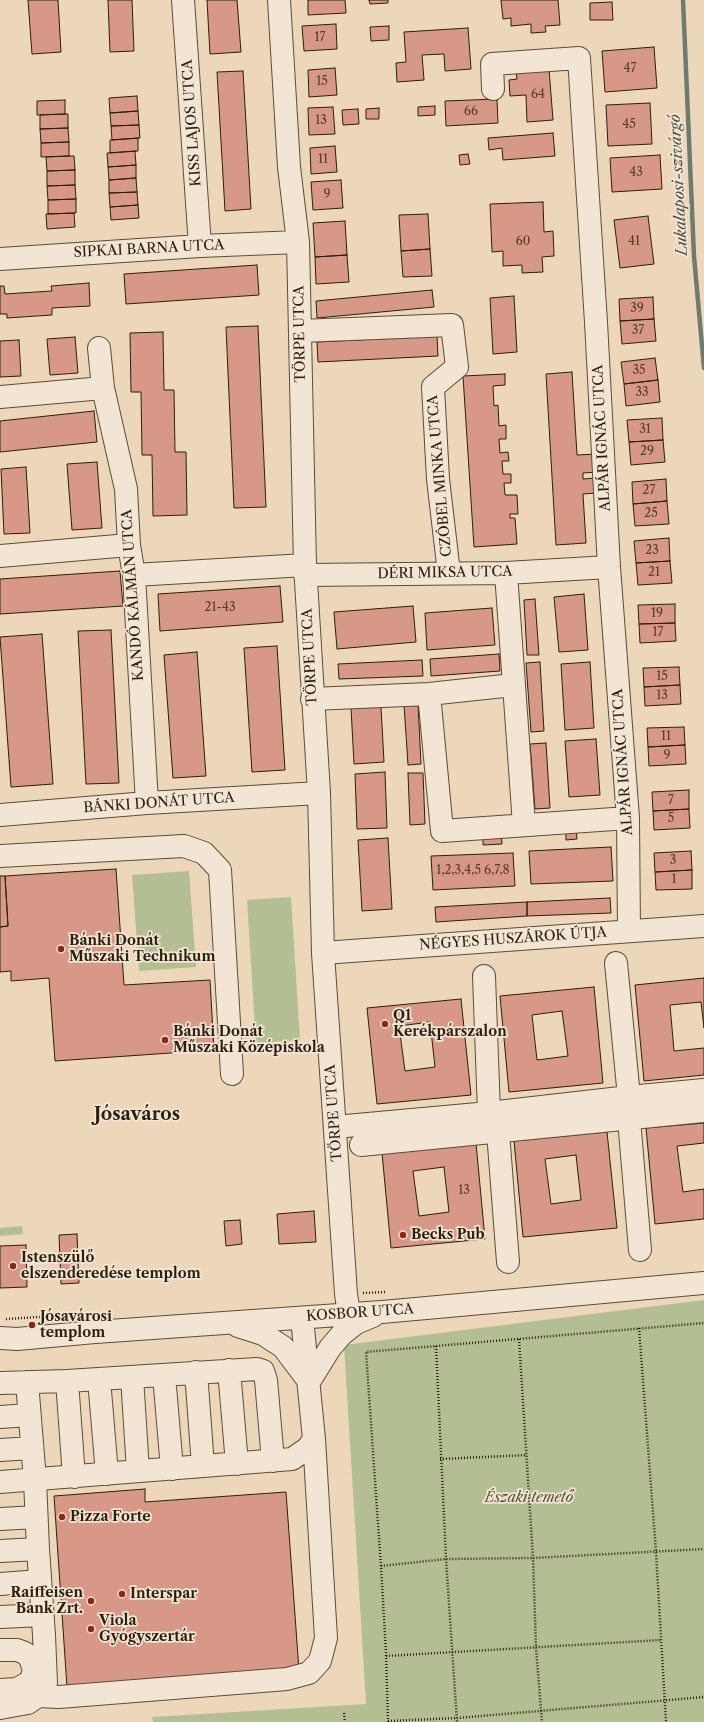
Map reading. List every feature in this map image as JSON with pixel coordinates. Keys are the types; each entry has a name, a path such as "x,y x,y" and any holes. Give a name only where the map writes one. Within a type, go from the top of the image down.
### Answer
{"street":[{"name":"KISS LAJOS UTCA","path":"184,0 200,246"},
{"name":"TÖRPE UTCA","path":"279,0 289,167 298,242 305,570 319,793 323,953 345,1278 349,1314"},
{"name":"ALPÁR IGNÁC UTCA","path":"493,89 492,64 579,58 596,322 609,567 628,818 629,931"},
{"name":"SIPKAI BARNA UTCA","path":"0,258 200,246 298,242"},
{"name":"CZÓBEL MINKA UTCA","path":"300,331 452,326 457,367 433,387 438,479 449,573"},
{"name":"KANDÓ KÁLMÁN UTCA","path":"99,348 103,388 126,489 129,545 134,575 147,804"},
{"path":"0,397 103,388"},
{"path":"0,556 129,545"},
{"name":"DÉRI MIKSA UTCA","path":"134,575 305,570 506,573 609,567"},
{"path":"506,573 524,826"},
{"path":"312,699 429,694 513,685"},
{"path":"429,694 442,831 628,818"},
{"name":"BÁNKI DONÁT UTCA","path":"0,815 319,793"},
{"path":"0,856 184,846 204,853 220,870 232,1074"},
{"name":"NÉGYES HUSZÁROK ÚTJA","path":"323,953 704,926"},
{"path":"616,963 629,1096"},
{"path":"484,976 494,1122 508,1262"},
{"path":"361,1145 494,1122 629,1096 704,1090"},
{"path":"335,1127 630,1119 704,1111"},
{"path":"630,1119 640,1250"},
{"name":"KOSBOR UTCA","path":"6,1340 95,1332 382,1312 704,1283"},
{"path":"308,1382 330,1348 342,1334 356,1323 382,1312"},
{"path":"38,1696 60,1697 287,1679 309,1673 320,1661 326,1638 314,1439 302,1318"},
{"path":"227,1323 263,1334 283,1346 298,1364 308,1382"},
{"path":"0,1383 67,1381 257,1369 263,1371 266,1380 273,1461"},
{"path":"229,1370 237,1464"},
{"path":"196,1372 202,1466"},
{"path":"164,1375 172,1469"},
{"path":"132,1377 138,1471"},
{"path":"99,1379 107,1474"},
{"path":"67,1381 74,1476"},
{"path":"0,1708 28,1703 38,1696 46,1683 35,1480 28,1415 27,1382"},
{"path":"0,1417 28,1415"},
{"path":"0,1482 292,1459 308,1448 314,1439"},
{"path":"0,1450 32,1448"},
{"path":"0,1519 36,1517"},
{"path":"0,1551 38,1549"},
{"path":"0,1584 40,1581"},
{"path":"0,1617 42,1615"},
{"path":"0,1650 17,1650 26,1653 30,1658 34,1670 28,1683 18,1689 0,1690"}],"path":[{"path":"704,1323 366,1352 381,1566 388,1721 457,1718 704,1696"},
{"path":"639,1328 656,1552 666,1722"},
{"path":"519,1339 533,1558 536,1648 542,1722"},
{"path":"436,1346 440,1459 457,1722"},
{"path":"440,1459 527,1455"},
{"path":"381,1566 446,1559 533,1558 704,1549"},
{"path":"386,1656 661,1640"},
{"path":"344,1713 345,1722"}],"green space":[{"path":"189,871 196,967 139,971 132,875"},
{"path":"291,897 300,1040 256,1043 247,900"},
{"path":"22,1226 23,1234 0,1236 0,1228"},
{"name":"Északi temető","path":"704,1300 704,1722 153,1722 152,1717 366,1704 344,1345"}],"building":[{"path":"28,0 58,0 61,52 32,54"},
{"path":"108,0 132,0 134,51 110,52"},
{"path":"207,0 237,0 241,52 210,54"},
{"path":"308,0 345,0 346,13 308,15"},
{"path":"369,0 388,0 388,3 370,4"},
{"path":"501,0 558,0 560,25 545,26 546,32 531,33 531,24 511,26 511,18 503,19"},
{"path":"612,2 613,20 590,20 590,3"},
{"path":"336,24 337,49 304,51 302,26"},
{"path":"389,26 389,40 371,41 370,27"},
{"path":"468,28 471,69 445,71 444,54 422,55 424,80 397,82 396,63 406,62 404,32"},
{"path":"654,47 657,88 605,92 602,51"},
{"path":"335,68 337,95 309,97 308,70"},
{"path":"549,69 553,120 527,122 526,95 510,96 509,80 517,79 516,71"},
{"path":"243,71 251,209 225,211 217,72"},
{"path":"137,96 138,111 110,113 109,98"},
{"path":"497,99 498,123 446,126 445,101"},
{"path":"65,100 65,114 37,115 37,101"},
{"path":"650,103 652,144 608,146 606,105"},
{"path":"435,106 435,115 418,116 418,107"},
{"path":"333,107 335,134 309,135 308,108"},
{"path":"379,108 379,119 366,119 366,109"},
{"path":"358,109 359,124 343,125 342,110"},
{"path":"138,111 139,125 111,126 110,113"},
{"path":"68,114 68,128 40,129 40,115"},
{"path":"139,125 140,138 112,140 111,126"},
{"path":"68,128 69,142 41,143 40,129"},
{"path":"553,133 555,156 503,160 502,148 489,150 488,138"},
{"path":"138,138 138,151 110,153 110,140"},
{"path":"69,142 69,156 41,157 41,143"},
{"path":"335,146 337,172 311,174 310,148"},
{"path":"135,151 136,165 108,167 107,153"},
{"path":"468,154 470,164 460,165 459,155"},
{"path":"660,155 662,189 612,192 610,158"},
{"path":"74,156 75,170 47,171 46,157"},
{"path":"136,165 136,178 109,180 108,167"},
{"path":"75,170 75,185 47,186 47,171"},
{"path":"136,178 137,192 109,193 109,180"},
{"path":"341,180 343,208 313,210 311,182"},
{"path":"75,185 76,199 48,200 47,186"},
{"path":"137,192 138,205 110,207 109,193"},
{"path":"76,199 76,213 48,214 48,200"},
{"path":"543,202 544,232 553,231 554,256 542,257 543,272 522,273 522,265 503,266 503,251 492,252 490,204"},
{"path":"138,205 139,218 111,220 110,207"},
{"path":"74,213 75,227 47,229 46,214"},
{"path":"428,214 430,249 401,251 399,215"},
{"path":"648,216 654,264 620,268 614,220"},
{"path":"345,221 347,255 315,257 313,223"},
{"path":"430,249 432,276 403,277 401,251"},
{"path":"347,255 349,282 316,284 315,257"},
{"path":"257,265 259,295 126,304 124,274"},
{"path":"89,283 90,306 52,308 52,315 7,318 7,314 0,314 0,286 4,286 5,294 52,291 51,286"},
{"path":"432,290 434,307 317,318 316,301"},
{"path":"514,296 517,352 493,354 490,298"},
{"path":"653,297 654,319 620,321 619,299"},
{"path":"654,319 656,341 622,344 620,321"},
{"path":"258,326 266,507 234,508 226,327"},
{"path":"163,332 164,390 174,390 175,452 186,452 187,515 153,516 152,455 142,455 141,392 131,392 130,333"},
{"path":"437,336 438,356 318,362 317,342"},
{"path":"75,337 78,373 50,375 47,339"},
{"path":"19,340 21,376 0,377 0,341"},
{"path":"655,358 658,380 624,384 621,362"},
{"path":"572,372 577,455 598,454 599,472 583,473 583,479 596,478 597,493 583,494 586,543 556,545 546,374"},
{"path":"505,374 505,385 493,386 494,406 498,405 499,426 506,425 506,439 499,439 500,453 508,452 509,461 502,461 503,474 511,474 511,483 504,483 505,495 517,495 518,514 510,514 510,518 515,518 517,544 474,547 463,376"},
{"path":"658,380 660,402 626,406 624,384"},
{"path":"94,411 97,442 0,452 0,421"},
{"path":"662,418 663,440 629,442 627,420"},
{"path":"663,440 665,462 631,465 629,442"},
{"path":"97,462 102,528 72,530 67,464"},
{"path":"26,467 30,533 4,534 1,469"},
{"path":"666,479 667,501 633,504 632,482"},
{"path":"667,501 669,524 635,526 633,504"},
{"path":"669,538 670,561 636,563 634,541"},
{"path":"670,561 672,583 638,585 636,563"},
{"path":"120,571 123,606 0,614 0,579"},
{"path":"280,586 283,622 160,631 158,594"},
{"path":"584,594 588,650 559,652 554,597"},
{"path":"535,599 539,655 527,655 524,600"},
{"path":"675,604 675,623 639,624 638,605"},
{"path":"413,606 416,642 337,649 334,612"},
{"path":"492,608 495,645 427,650 425,613"},
{"path":"675,623 676,641 640,643 639,624"},
{"path":"111,630 119,783 86,784 78,631"},
{"path":"42,634 53,784 11,787 0,637"},
{"path":"277,646 285,770 252,772 244,648"},
{"path":"197,652 206,776 173,778 164,655"},
{"path":"499,654 500,671 431,676 430,659"},
{"path":"422,660 423,676 339,679 338,664"},
{"path":"540,662 544,731 531,732 526,663"},
{"path":"590,662 594,728 565,730 561,664"},
{"path":"679,667 680,685 644,687 643,668"},
{"path":"680,685 681,704 645,706 644,687"},
{"path":"418,704 421,764 408,765 404,705"},
{"path":"381,707 384,762 354,764 351,708"},
{"path":"684,727 685,745 648,747 647,728"},
{"path":"596,739 600,795 569,797 565,741"},
{"path":"546,743 550,808 535,809 530,744"},
{"path":"685,745 686,764 649,766 648,747"},
{"path":"385,772 387,828 357,829 355,774"},
{"path":"408,773 423,773 425,824 410,825"},
{"path":"689,790 689,809 653,811 652,792"},
{"path":"689,809 690,828 654,830 653,811"},
{"path":"576,827 577,839 566,840 566,828"},
{"path":"501,832 502,844 483,845 483,833"},
{"path":"388,838 392,909 362,911 358,840"},
{"path":"611,847 613,881 531,884 529,851"},
{"path":"691,851 692,870 655,872 654,853"},
{"path":"513,853 515,886 433,890 431,856"},
{"name":"Bánki Donát Műszaki Technikum","path":"116,869 124,985 210,980 214,1050 55,1061 49,978 11,981 11,971 0,972 0,927 8,926 5,876"},
{"path":"692,870 692,889 656,890 655,872"},
{"path":"0,876 5,876 8,926 0,927"},
{"path":"610,898 611,913 527,916 527,902"},
{"path":"527,902 527,916 436,922 435,907"},
{"path":"704,978 704,1028 701,1002 670,1005 674,1051 704,1048 704,1075 644,1081 635,985"},
{"path":"594,987 603,1083 509,1092 500,996","holes":["562,1011 568,1056 537,1060 532,1015"]},
{"path":"461,999 471,1095 377,1104 367,1008","holes":["430,1022 435,1067 405,1071 399,1026"]},
{"path":"704,1123 704,1143 677,1146 683,1192 704,1189 704,1219 655,1224 646,1128"},
{"path":"607,1132 617,1228 523,1237 514,1141","holes":["576,1155 581,1200 551,1204 545,1159"]},
{"path":"476,1143 485,1239 391,1248 382,1153","holes":["444,1167 449,1212 419,1216 413,1171"]},
{"path":"314,1211 316,1242 279,1244 277,1214"},
{"path":"240,1220 242,1244 226,1246 224,1221"},
{"path":"77,1234 79,1283 61,1284 59,1235"},
{"name":"Istenszülő elszenderedése templom","path":"26,1245 27,1287 0,1288 0,1246"},
{"path":"145,1489 145,1502 286,1492 299,1670 67,1687 54,1496"}],"waterway":[{"name":"Lukalaposi-szivárgó","path":"683,0 694,256 704,368"}],"place":[{"name":"Bánki Donát Műszaki Technikum","path":"61,949"},
{"name":"Q1 Kerékpárszalon","path":"385,1024"},
{"name":"Bánki Donát Műszaki Középiskola","path":"165,1040"},
{"name":"Becks Pub","path":"403,1235"},
{"name":"Istenszülő elszenderedése templom","path":"13,1266"},
{"name":"Jósavárosi templom","path":"32,1325"},
{"name":"Pizza Forte","path":"62,1517"},
{"name":"Interspar","path":"122,1594"},
{"name":"Raiffeisen Bank Zrt.","path":"91,1601"},
{"name":"Viola Gyógyszertár","path":"91,1629"}],"district":[{"name":"Jósaváros","path":"137,1115"}]}
